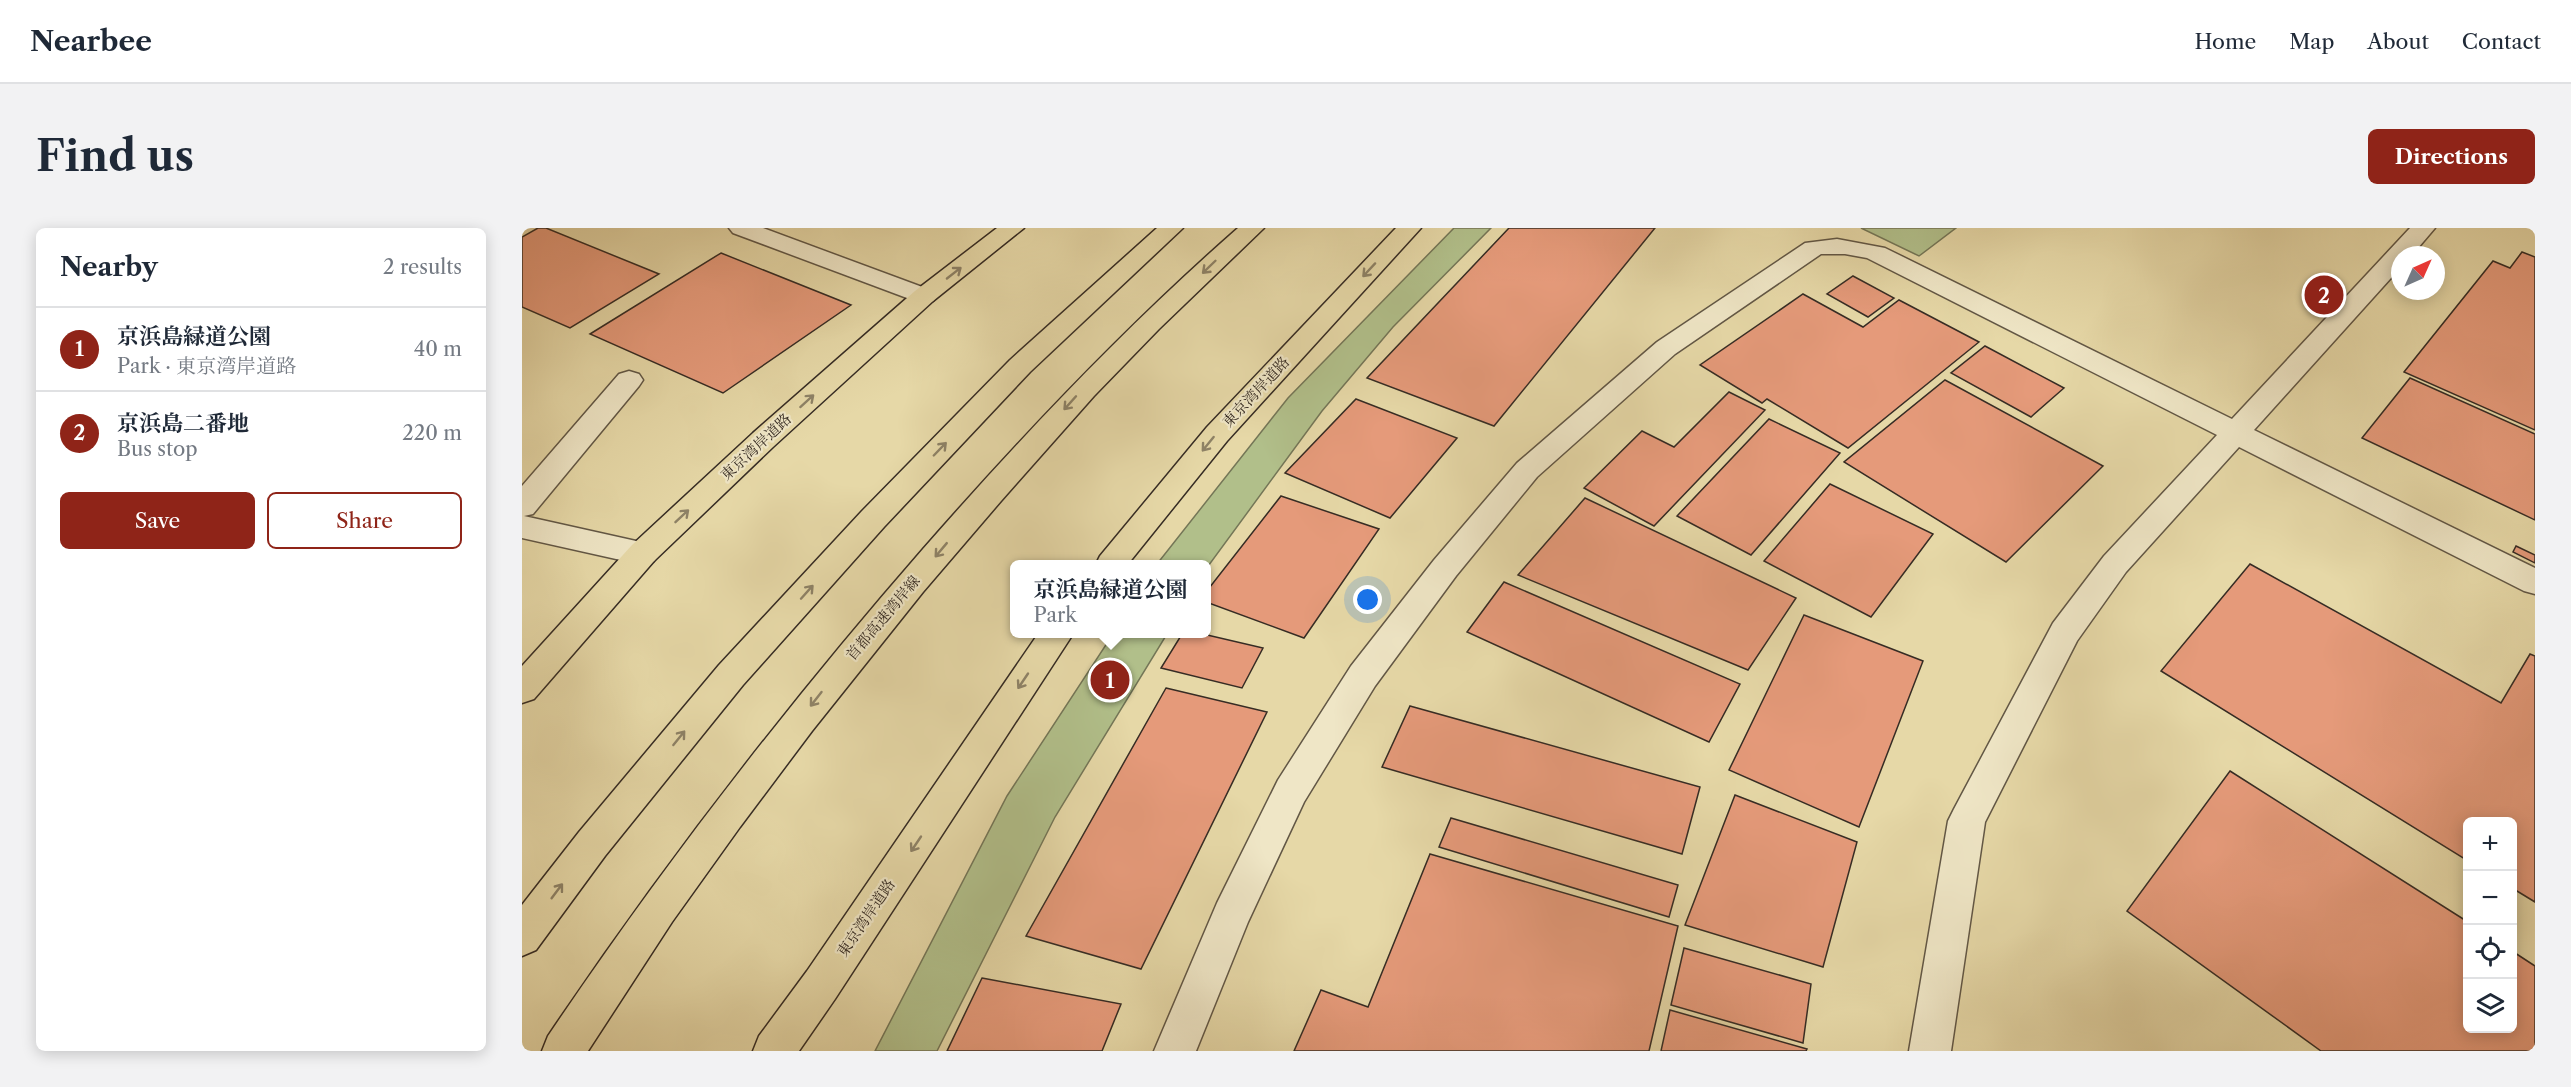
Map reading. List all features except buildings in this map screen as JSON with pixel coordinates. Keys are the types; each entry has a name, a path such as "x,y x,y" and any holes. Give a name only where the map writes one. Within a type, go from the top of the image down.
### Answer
{"highway":[{"name":"東京湾岸道路","path":"522,689 641,555 763,440 924,296 1012,228"},
{"path":"522,937 592,844 731,675 873,519 1020,366 1171,228"},
{"name":"首都高速湾岸線","path":"563,1051 689,865 824,689 948,540 1080,392 1252,228"},
{"name":"東京湾岸道路","path":"1114,560 1217,434 1410,228"},
{"path":"522,660 594,585 641,555"},
{"name":"東京湾岸道路","path":"774,1051 822,985 1054,638"},
{"path":"792,1051 822,985"}],"street":[{"path":"741,228 924,296"},
{"path":"1930,1051 1967,821 2065,632 2115,564 2423,228"},
{"path":"1174,1051 1231,916 1292,791 1363,676 1445,568 1527,470 1657,356 1814,248 1833,245 1854,247 1876,253 2137,382 2234,434 2535,582"},
{"path":"522,507 629,380"},
{"path":"522,527 641,555"}],"green space":[{"path":"1454,228 1491,228 1393,327 1322,411 1211,562 1211,560 1160,560 1288,398"},
{"path":"1861,228 1956,228 1919,256"},
{"path":"1110,638 1165,638 1055,817 937,1051 875,1051 1007,796"}],"place":[{"name":"京浜島二番地","path":"2324,295"},
{"name":"京浜島緑道公園","path":"1110,680"}]}
